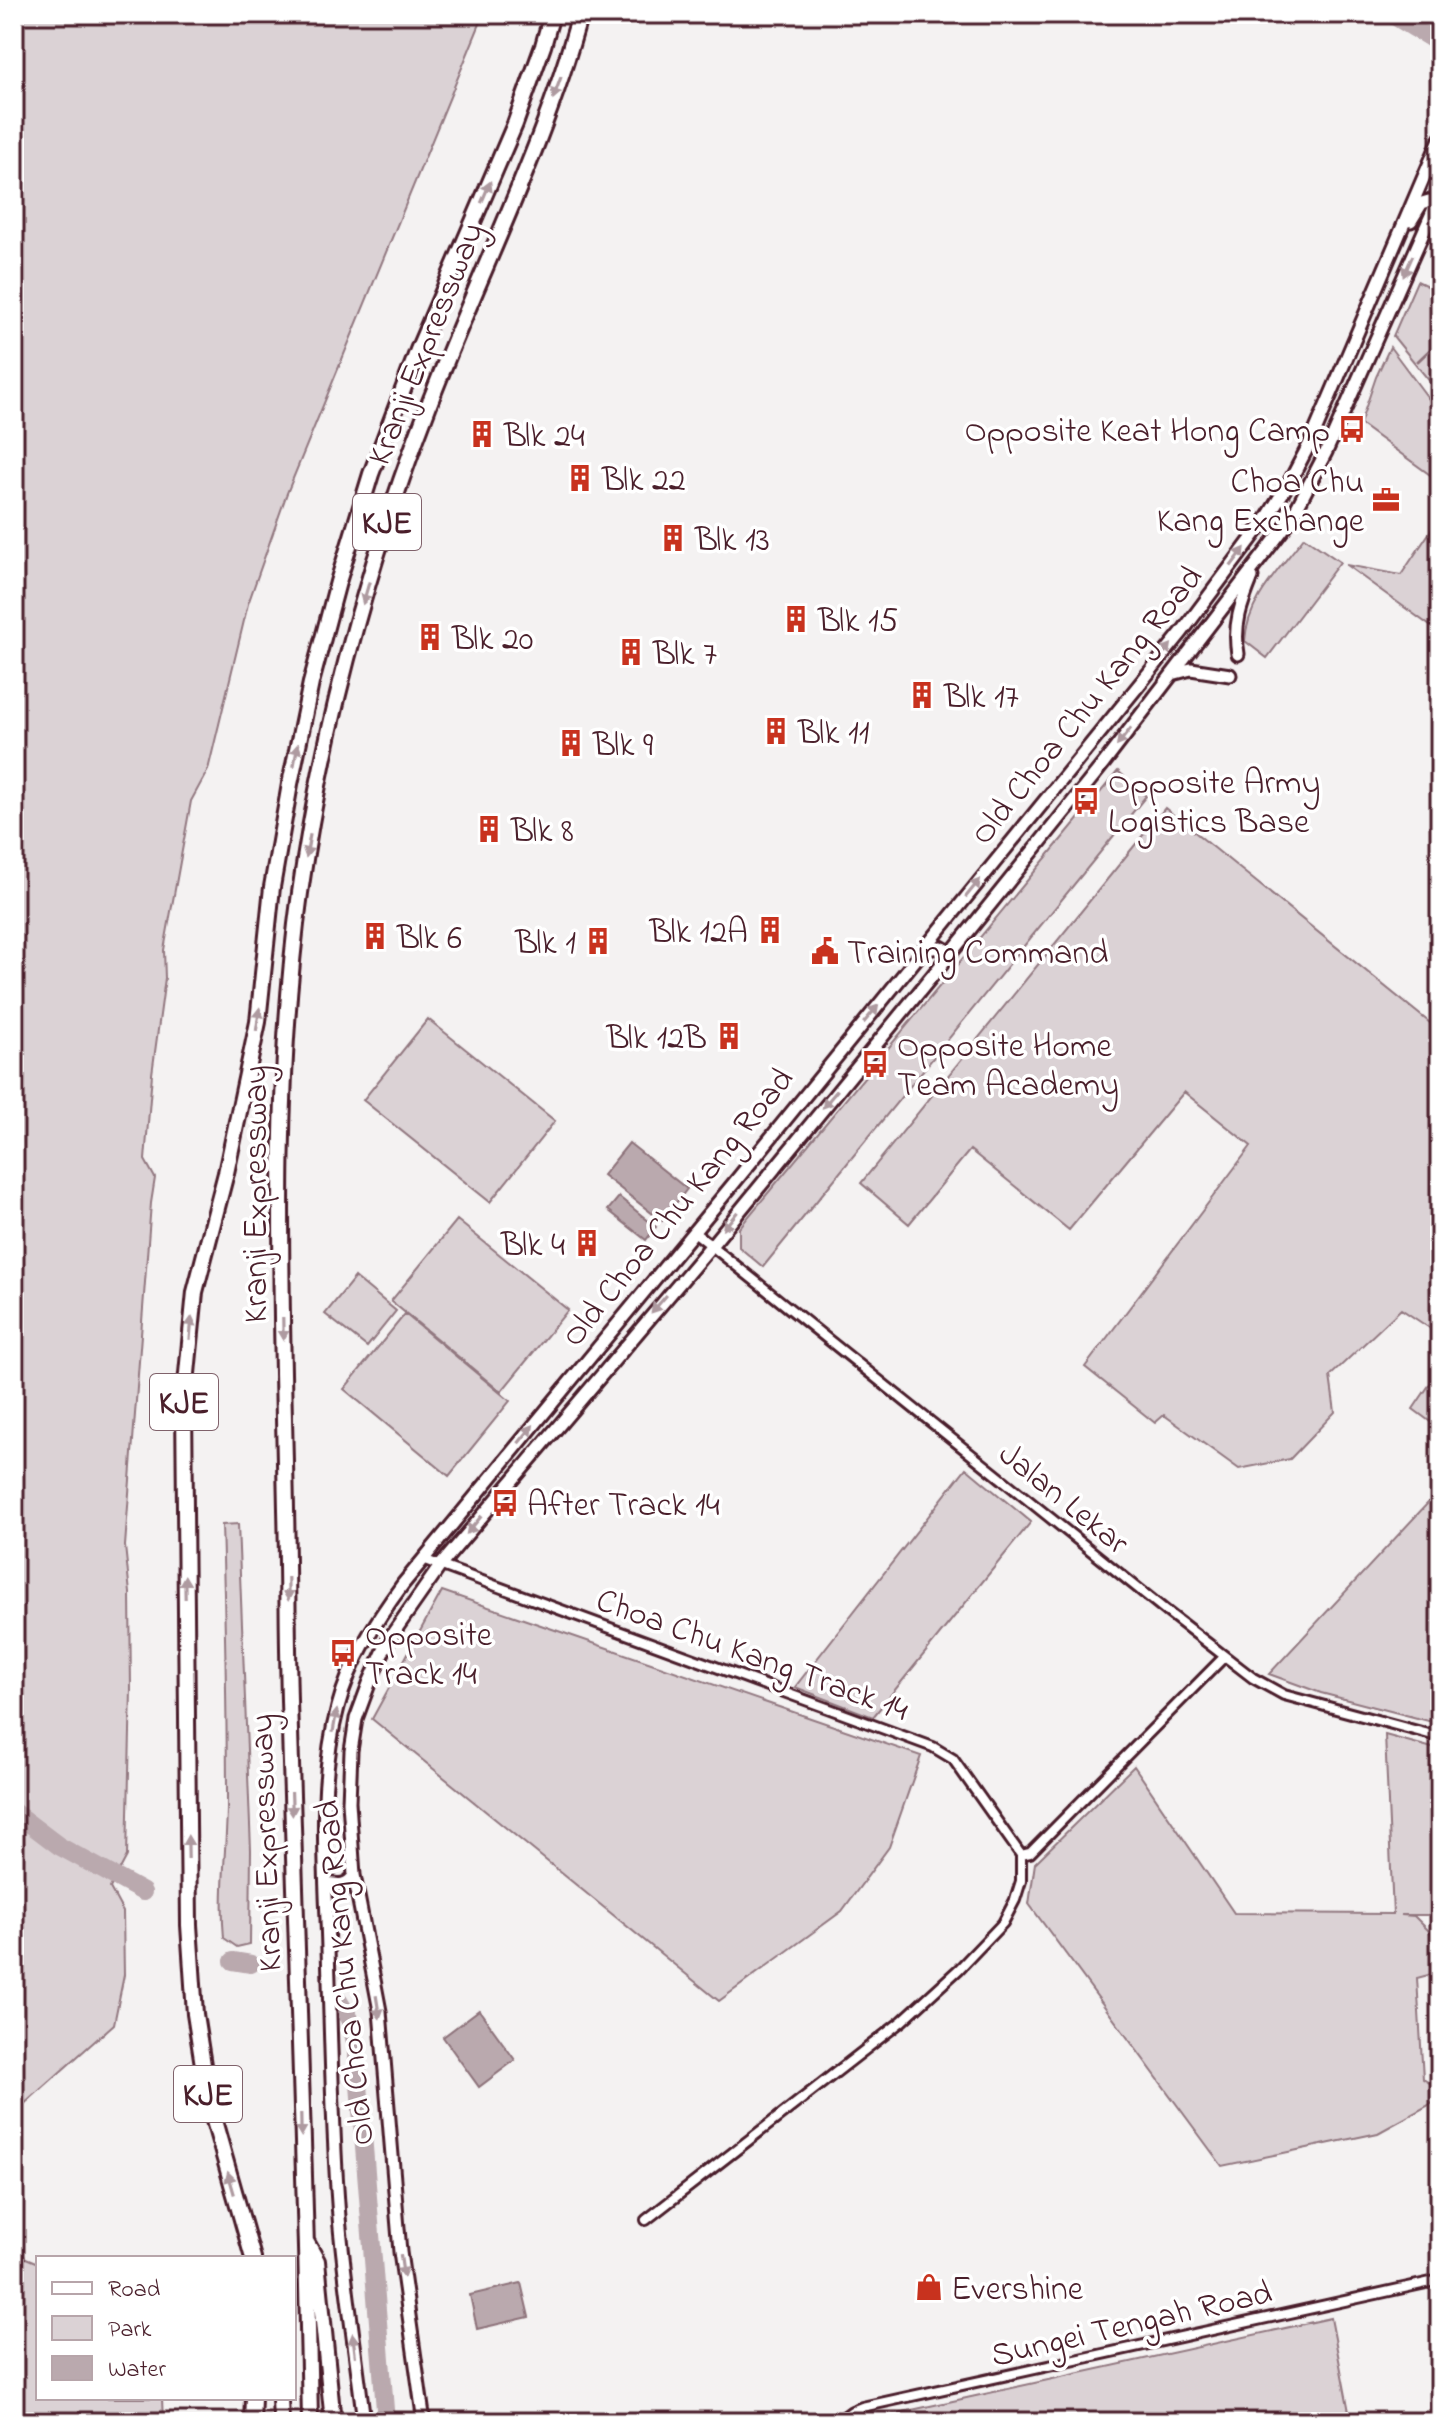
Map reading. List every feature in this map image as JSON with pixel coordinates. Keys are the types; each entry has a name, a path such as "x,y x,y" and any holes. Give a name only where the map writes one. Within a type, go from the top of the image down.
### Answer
{"highway":[{"name":"Kranji Expressway","path":"252,2256 209,2103 195,2014 189,1925 184,1404 195,1292 226,1173 255,1037 272,887 290,784 311,683 338,582 371,474 418,350 515,124 552,14"},
{"name":"Kranji Expressway","path":"310,2422 289,1726 281,1179 284,1055 300,893 339,688 400,480 542,131 568,59 580,14"},
{"path":"305,2239 317,2261 333,2422"},
{"path":"252,2422 253,2400"},
{"path":"280,2400 281,2422"}],"main road":[{"name":"Old Choa Chu Kang Road","path":"364,2422 339,2217 326,1883 327,1781 338,1707 352,1667 376,1621 423,1559 1182,632 1267,518 1311,441 1440,139"},
{"name":"Old Choa Chu Kang Road","path":"424,2422 400,2252 380,2011 354,1875 349,1787 356,1719 389,1639 440,1566 711,1246 951,953 1257,566 1291,519 1326,452 1438,199"},
{"path":"1391,252 1422,203 1438,199"},
{"path":"1238,654 1235,635 1238,611 1257,566"},
{"path":"1171,675 1191,669 1230,675"},
{"path":"924,949 941,947 951,953"},
{"path":"326,1883 341,1886 354,1875"}],"street":[{"name":"Jalan Lekar","path":"693,1231 1253,1678 1284,1695 1440,1737"},
{"name":"Choa Chu Kang Track 14","path":"423,1559 933,1747 953,1759 1021,1855"},
{"path":"646,2220 902,2021 959,1969 1003,1923 1021,1881 1021,1855 1030,1853 1224,1657"},
{"name":"Sungei Tengah Road","path":"837,2422 862,2407 1440,2280"}],"green space":[{"path":"14,14 484,14 287,493 248,604 208,770 191,801 164,950 165,978 152,1074 145,1160 155,1178 125,1546 130,1593 131,1690 127,1856 110,1888 123,1912 124,1975 114,2024 22,2106 14,2107"},
{"path":"1417,281 1440,292 1439,393 1393,336"},
{"path":"1390,347 1440,414 1440,482 1360,424"},
{"path":"1440,517 1440,633 1346,565 1401,575"},
{"path":"1304,537 1340,562 1267,658 1245,641 1247,626 1258,598"},
{"path":"1118,771 1146,796 763,1267 739,1247 739,1228"},
{"path":"1165,808 1440,1031 1440,1335 1401,1309 1330,1376 1335,1412 1290,1459 1239,1469 1164,1415 1155,1423 1085,1367 1251,1146 1184,1092 1069,1230 970,1150 909,1224 861,1183"},
{"path":"428,1019 555,1121 490,1202 363,1100"},
{"path":"457,1220 568,1310 501,1392 391,1301"},
{"path":"355,1277 396,1311 367,1347 325,1314"},
{"path":"405,1314 510,1401 449,1476 344,1389"},
{"path":"1440,1369 1440,1429 1413,1409"},
{"path":"966,1468 1031,1522 873,1717 795,1687"},
{"path":"1440,1490 1440,1724 1321,1693 1269,1674"},
{"path":"238,1524 251,1850 250,1944 237,1947 224,1938 223,1922 227,1809 222,1525"},
{"path":"442,1591 921,1756 889,1847 842,1911 719,2001 372,1719"},
{"path":"1385,1735 1440,1750 1440,1915 1401,1915 1414,1916 1433,1935 1436,1973 1417,1978 1423,2079 1440,2086 1440,2099 1378,2133 1222,2166 1029,1904 1035,1863 1134,1766 1234,1913 1393,1914"},
{"path":"14,2253 36,2262 36,2400 162,2400 163,2422 14,2422"},
{"path":"1331,2318 1351,2422 862,2422 866,2420"}],"water":[{"path":"629,1143 687,1189 662,1221 603,1175"},
{"path":"619,1197 656,1227 646,1240 608,1210"},
{"path":"479,2010 515,2060 479,2087 443,2037"},
{"path":"521,2283 529,2317 477,2329 470,2295"}],"waterway":[{"path":"1391,14 1440,44"},
{"path":"1418,361 1440,340"},
{"path":"14,1812 59,1846 143,1892"},
{"path":"233,1961 251,1964"},
{"path":"339,2001 350,2019 356,2047 386,2422"}],"place":[{"name":"Opposite Keat Hong Camp","path":"1352,429"},
{"name":"Blk 24","path":"482,434"},
{"name":"Blk 22","path":"580,478"},
{"name":"Choa Chu Kang Exchange","path":"1386,500"},
{"name":"Blk 13","path":"673,538"},
{"name":"Blk 15","path":"796,619"},
{"name":"Blk 20","path":"430,637"},
{"name":"Blk 7","path":"631,652"},
{"name":"Blk 17","path":"922,695"},
{"name":"Blk 11","path":"776,731"},
{"name":"Blk 9","path":"571,743"},
{"name":"Opposite Army Logistics Base","path":"1086,801"},
{"name":"Blk 8","path":"489,829"},
{"name":"Blk 12A","path":"770,930"},
{"name":"Blk 6","path":"375,936"},
{"name":"Blk 1","path":"598,941"},
{"name":"Training Command","path":"825,951"},
{"name":"Blk 12B","path":"729,1036"},
{"name":"Opposite Home Team Academy","path":"875,1064"},
{"name":"Blk 4","path":"587,1243"},
{"name":"After Track 14","path":"505,1503"},
{"name":"Opposite Track 14","path":"343,1653"},
{"name":"Evershine","path":"929,2287"}]}
